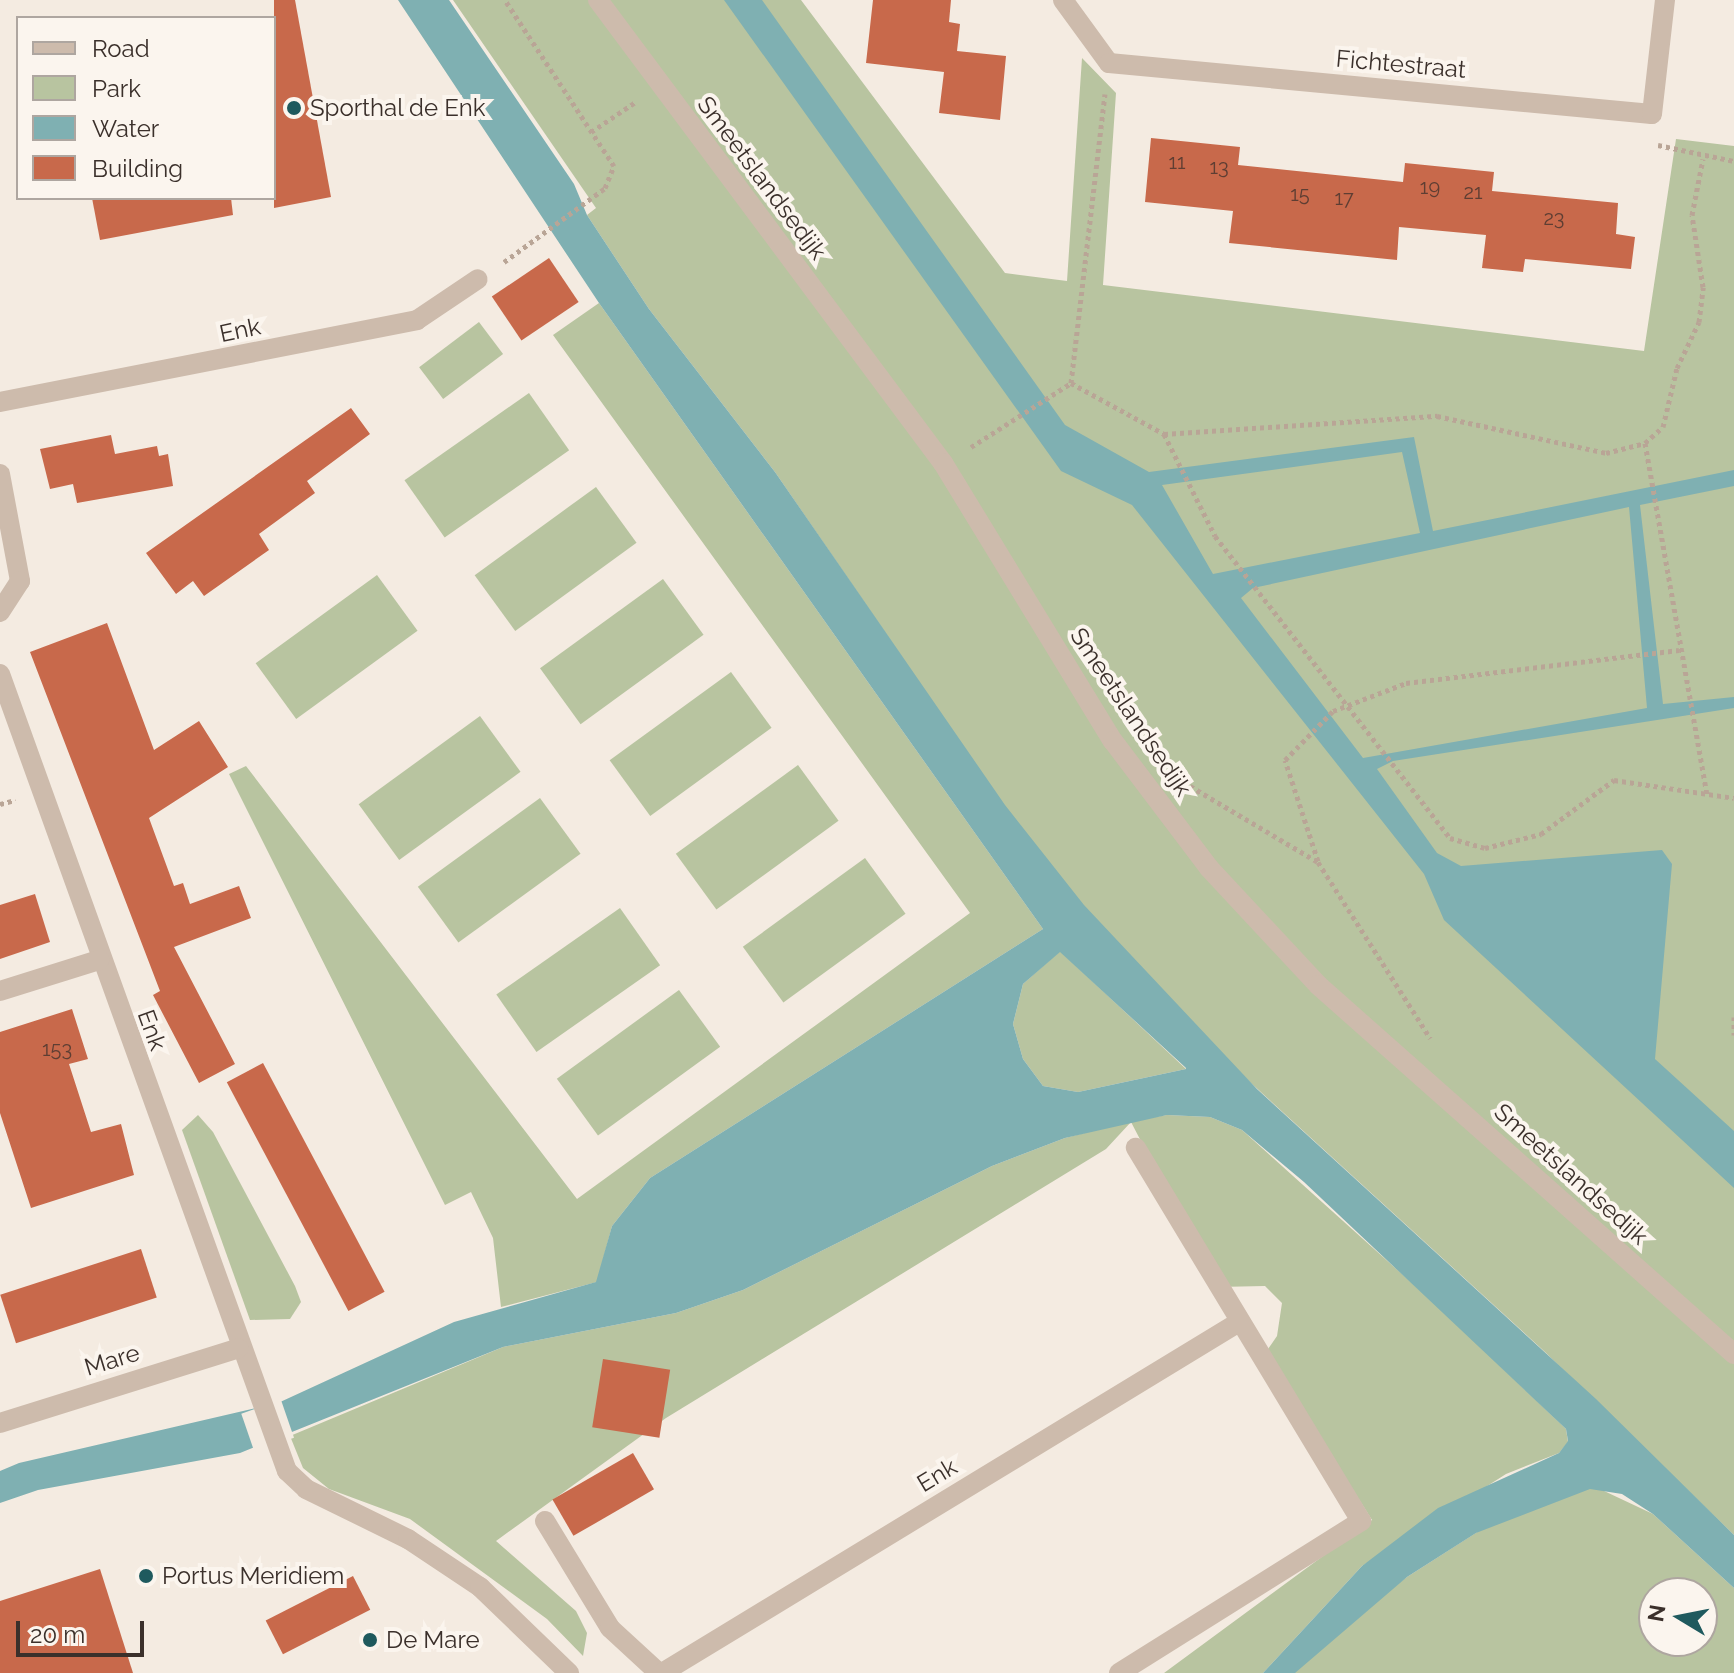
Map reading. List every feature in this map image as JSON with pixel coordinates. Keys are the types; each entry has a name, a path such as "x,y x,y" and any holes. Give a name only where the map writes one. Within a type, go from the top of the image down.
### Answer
{"street":[{"name":"Smeetslandsedijk","path":"598,0 943,463 1113,741 1209,868 1318,985 1734,1354"},
{"path":"1063,0 1109,63"},
{"path":"1652,114 1665,0"},
{"name":"Fichtestraat","path":"1109,63 1652,114"},
{"name":"Enk","path":"0,402 417,320 478,279"},
{"path":"0,474 20,581 0,612"},
{"name":"Enk","path":"0,674 99,960 276,1451 306,1489 408,1539 480,1587 569,1673"},
{"path":"0,991 99,960"},
{"path":"1119,1673 1361,1521 1136,1148"},
{"name":"Enk","path":"545,1521 610,1628 660,1673 1239,1322"},
{"name":"Mare","path":"0,1423 239,1348"}],"path":[{"path":"505,0 614,166 605,188 535,242"},
{"path":"1071,383 1109,63"},
{"path":"591,132 659,85"},
{"path":"1652,114 1658,147 1703,159 1734,161"},
{"path":"979,443 1051,390 1071,383 1164,434 1437,416 1606,453 1645,443 1663,427 1677,368 1699,322 1703,287 1692,215 1703,159"},
{"path":"1164,434 1186,487 1237,564 1349,704 1396,771 1450,838 1485,848 1541,834 1614,780 1734,798"},
{"path":"1645,443 1658,506 1685,697 1707,795"},
{"path":"1386,969 1318,862 1285,760 1301,737 1333,711 1406,683 1679,650"},
{"path":"1243,817 1318,862"},
{"path":"1734,1017 1734,1035"}],"green space":[{"path":"453,0 801,0 1005,273 1067,281 1082,58 1116,93 1103,285 1644,351 1676,139 1734,146 1734,1535 1545,1352 1098,943 775,472 649,309 587,215 596,208"},
{"path":"599,303 1043,929 650,1178 612,1226 597,1282 501,1307 493,1238 471,1192 445,1205 229,774 246,766 577,1199 970,913 553,335"},
{"path":"479,322 503,354 443,399 419,367"},
{"path":"529,393 569,450 445,538 404,480"},
{"path":"596,487 637,543 515,631 475,575"},
{"path":"377,575 418,631 296,719 256,663"},
{"path":"663,579 704,635 581,724 540,668"},
{"path":"731,672 772,728 650,816 610,760"},
{"path":"480,716 521,772 399,860 359,804"},
{"path":"798,765 839,821 716,910 676,854"},
{"path":"540,798 581,854 458,943 418,887"},
{"path":"865,858 906,914 783,1003 743,947"},
{"path":"620,908 660,965 536,1052 496,995"},
{"path":"1060,951 1186,1069 1078,1092 1043,1086 1023,1059 1013,1024 1023,984"},
{"path":"679,990 720,1047 598,1135 557,1079"},
{"path":"198,1115 213,1132 295,1286 301,1302 290,1319 250,1320 182,1130"},
{"path":"1167,1115 1210,1117 1242,1130 1443,1311 1566,1429 1568,1442 1559,1453 1506,1474 1362,1566 1263,1673 1164,1673 1372,1520 1266,1352 1277,1336 1282,1303 1265,1286 1217,1287 1131,1122 1106,1149 666,1418 496,1541 576,1611 587,1633 583,1656 547,1619 410,1519 329,1489 303,1468 290,1436 503,1347 676,1313 743,1290 992,1166 1065,1138 1131,1121"},
{"path":"1568,1474 1653,1514 1734,1588 1734,1673 1275,1673 1407,1577"}],"water":[{"path":"398,0 449,0 574,184 587,215 649,309 775,472 1005,805 1084,905 1257,1089 1596,1399 1734,1535 1734,1588 1653,1514 1622,1494 1590,1489 1476,1533 1407,1577 1295,1673 1263,1673 1362,1566 1438,1508 1559,1453 1568,1441 1566,1429 1304,1182 1242,1130 1210,1117 1167,1115 1065,1138 992,1166 743,1290 676,1313 503,1347 240,1453 38,1490 0,1503 0,1471 19,1463 278,1403 454,1322 596,1282 612,1226 650,1178 1043,929 599,303","holes":["1060,952 1186,1068 1078,1092 1043,1086 1023,1059 1013,1024 1023,984"]},
{"path":"724,0 762,0 1065,425 1149,472 1414,437 1433,531 1734,470 1734,486 1640,505 1663,704 1734,697 1734,708 1393,761 1377,769 1437,853 1461,866 1662,850 1672,864 1655,1059 1734,1131 1734,1188 1444,920 1424,874 1132,505 1061,471","holes":["1402,452 1420,533 1213,574 1162,485","1629,507 1647,708 1363,758 1241,598 1253,588"]}],"pier":[{"path":"281,1400 294,1438 254,1451 241,1414"}],"building":[{"path":"274,0 295,0 331,197 274,208 276,16"},
{"path":"873,0 951,0 949,22 960,24 957,51 1006,56 1000,120 939,113 944,72 866,63"},
{"path":"1151,138 1240,147 1238,165 1403,182 1405,163 1494,172 1492,191 1618,203 1616,234 1635,237 1631,269 1525,259 1523,272 1482,268 1486,235 1399,227 1397,260 1229,243 1233,211 1145,202"},
{"path":"92,200 231,200 233,215 100,240"},
{"path":"549,258 579,302 521,341 492,297"},
{"path":"351,408 370,434 307,481 315,493 259,534 269,550 204,596 193,581 176,594 146,553"},
{"path":"111,435 115,454 157,446 159,456 168,454 173,486 77,503 73,484 50,489 40,449"},
{"path":"107,623 154,750 199,721 228,767 149,818 174,886 183,883 190,904 239,886 251,918 174,947 235,1064 199,1083 153,995 160,991 30,652"},
{"path":"35,894 50,942 0,959 0,905"},
{"path":"72,1009 88,1059 69,1064 91,1132 121,1124 134,1175 31,1208 0,1113 0,1032"},
{"path":"263,1063 385,1292 348,1311 227,1082"},
{"path":"141,1249 157,1298 16,1343 0,1295"},
{"path":"603,1359 670,1370 659,1438 592,1427"},
{"path":"633,1453 654,1489 573,1536 552,1500"},
{"path":"100,1569 133,1673 0,1673 0,1601"},
{"path":"353,1576 370,1610 283,1654 266,1620"}],"place":[{"name":"Sporthal de Enk","path":"294,108"},
{"name":"Portus Meridiem","path":"146,1576"},
{"name":"De Mare","path":"370,1640"}]}
